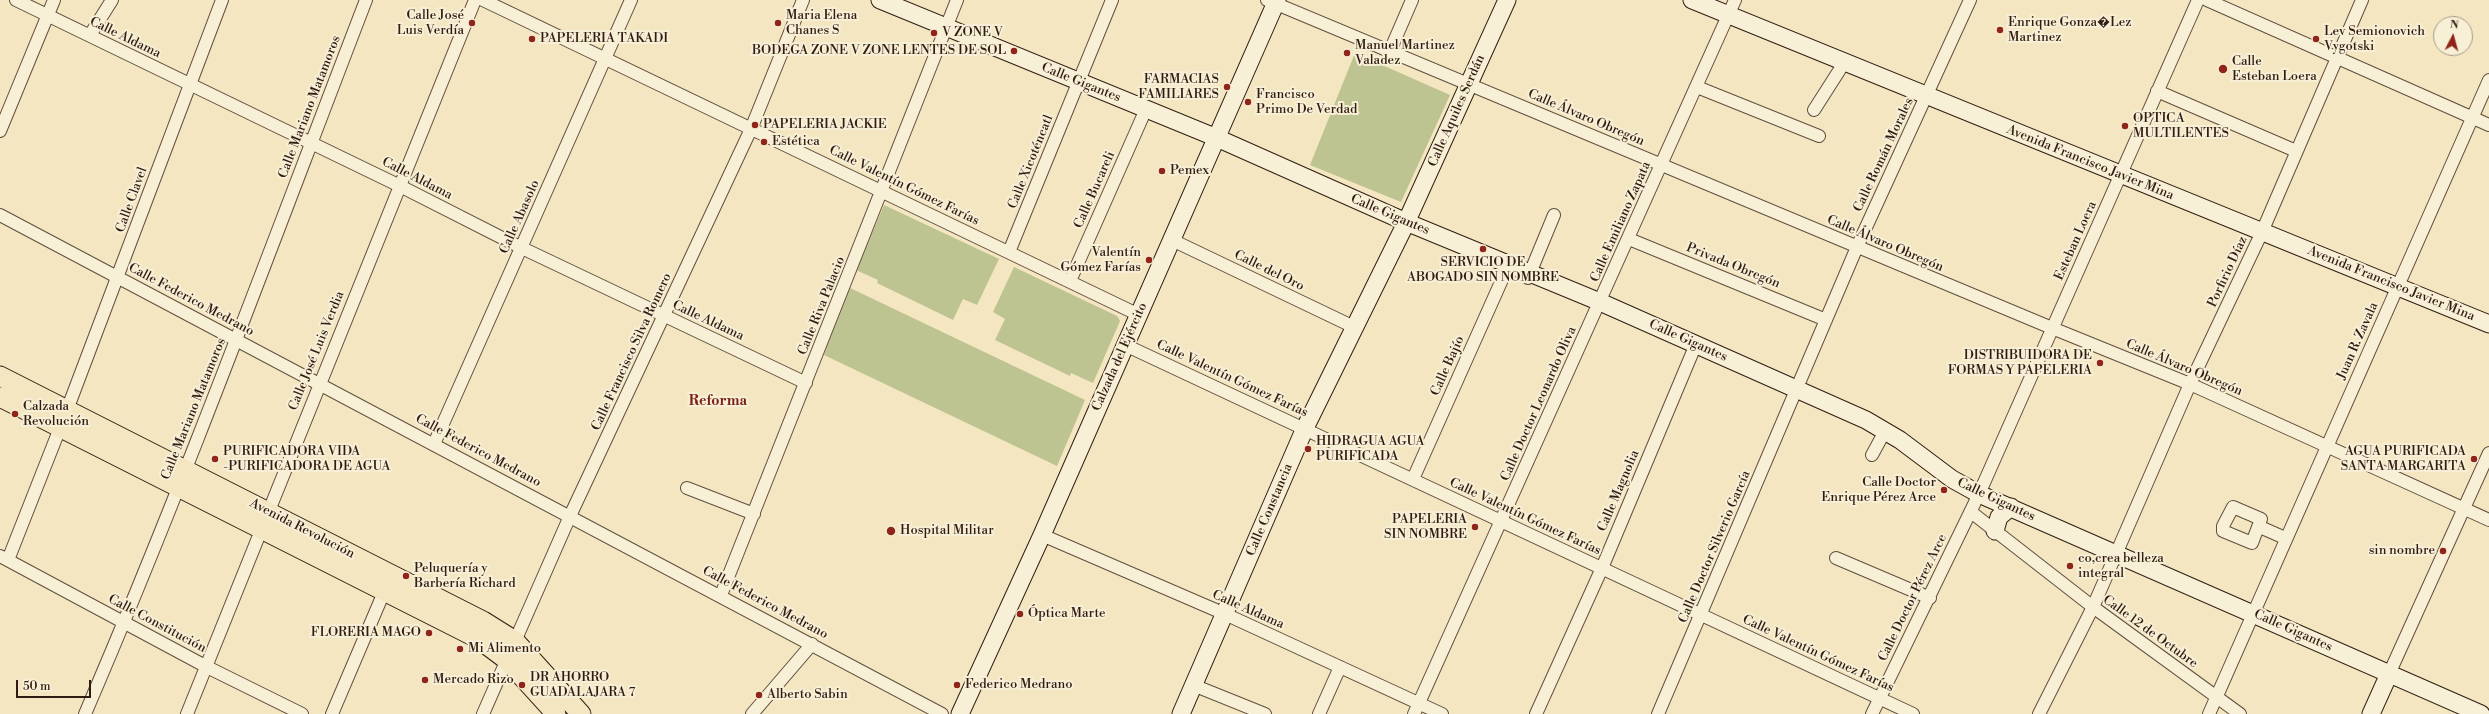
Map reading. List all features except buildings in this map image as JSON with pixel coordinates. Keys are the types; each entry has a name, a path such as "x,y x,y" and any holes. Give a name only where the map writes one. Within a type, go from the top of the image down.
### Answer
{"main road":[{"name":"Calle Gigantes","path":"880,0 1217,138 1406,222 1509,264 1529,276 1600,302 1797,389 1885,431 1952,478 1979,494 2252,612 2481,714"},
{"name":"Calle Aquiles Serdán","path":"1406,222 1507,0"},
{"name":"Avenida Francisco Javier Mina","path":"1692,0 1732,8 1844,63 2489,324"},
{"name":"Calzada del Ejército","path":"960,714 1042,535 1217,138 1273,1"},
{"name":"Calle Constancia","path":"1181,714 1305,428 1406,222"},
{"name":"Avenida Revolución","path":"0,376 483,621 515,641 581,714"},
{"name":"Avenida Revolución","path":"0,398 479,639 507,660 556,714"},
{"path":"1995,531 1999,517 2010,507"},
{"path":"2371,714 2389,674"}],"street":[{"name":"Calle Aldama","path":"16,0 398,185 522,248 806,383"},
{"path":"0,131 54,0"},
{"path":"90,36 112,0"},
{"name":"Calle Clavel","path":"67,410 222,0"},
{"name":"Calle Mariano Matamoros","path":"85,714 125,622 178,488 310,142 366,0"},
{"name":"Calle José Luis Verdia","path":"187,714 207,667 318,383 475,0"},
{"name":"Calle Valentín Gómez Farías","path":"483,0 1139,314"},
{"name":"Calle Abasolo","path":"434,444 631,0"},
{"name":"Calle Francisco Silva Romero","path":"483,714 570,516 751,129 803,0"},
{"name":"Calle Riva Palacio","path":"721,595 957,0"},
{"name":"Calle Xicoténcatl","path":"1009,252 1112,0"},
{"path":"1390,51 1412,0"},
{"name":"Calle Román Morales","path":"1797,389 1857,247 1970,0"},
{"name":"Esteban Loera","path":"1979,494 2198,0"},
{"path":"2207,0 2489,125"},
{"name":"Porfirio Díaz","path":"2039,714 2093,607 2190,384 2262,232 2362,0"},
{"name":"Calle Álvaro Obregón","path":"1273,1 1857,247 2190,384 2489,520"},
{"name":"Calle Emiliano Zapata","path":"1600,302 1732,8"},
{"path":"1814,110 1844,63"},
{"name":"Juan R. Zavala","path":"2210,714 2252,612 2489,80"},
{"path":"1697,87 1819,136"},
{"path":"2157,91 2296,151"},
{"name":"Calle Bucareli","path":"1070,281 1146,109"},
{"name":"Calle Federico Medrano","path":"0,215 721,595 942,714"},
{"path":"1529,276 1554,215"},
{"name":"Privada Obregón","path":"1629,239 1826,320"},
{"name":"Calle del Oro","path":"1172,240 1354,328"},
{"name":"Calle Bajío","path":"1413,479 1509,264"},
{"name":"Calle Doctor Leonardo Oliva","path":"1416,709 1600,302"},
{"name":"Calle Magnolia","path":"1536,714 1602,568 1696,344"},
{"name":"Calle Valentín Gómez Farías","path":"1126,345 1913,714"},
{"name":"Calle Doctor Silverio García","path":"1658,714 1702,616 1797,389"},
{"path":"4,558 60,428"},
{"path":"1872,455 1885,431"},
{"path":"2389,674 2489,453"},
{"path":"687,488 754,514"},
{"name":"Calle Doctor Pérez Arce","path":"1872,714 1930,598 1979,494"},
{"name":"Calle 12 de Octubre","path":"1971,512 2093,607 2217,699 2240,714"},
{"path":"2260,527 2285,538"},
{"name":"Calle Aldama","path":"1042,535 1225,614 1340,667 1416,709 1442,714"},
{"name":"Calle Constitución","path":"4,558 207,667 302,714"},
{"path":"1836,558 1930,598"},
{"path":"332,714 384,592"},
{"path":"752,714 812,644"},
{"path":"1319,714 1340,667"},
{"path":"1193,685 1265,714"}],"green space":[{"path":"1355,53 1450,95 1401,202 1310,165"},
{"path":"884,205 999,259 977,305 963,299 953,320 877,283 878,280 856,270"},
{"path":"1014,267 1117,316 1120,321 1093,383 1071,373 1070,376 995,340 1005,319 993,312"},
{"path":"848,287 1085,400 1057,466 824,355"}],"place":[{"name":"Calle José Luis Verdía","path":"472,23"},
{"name":"Maria Elena Chanes S","path":"778,23"},
{"name":"Enrique Gonza�Lez Martinez","path":"2000,30"},
{"name":"V ZONE V","path":"934,33"},
{"name":"PAPELERIA TAKADI","path":"532,39"},
{"name":"Lev Semionovich Vygotski","path":"2316,39"},
{"name":"BODEGA ZONE V ZONE LENTES DE SOL","path":"1014,51"},
{"name":"Manuel Martinez Valadez","path":"1347,53"},
{"name":"Calle Esteban Loera","path":"2223,69"},
{"name":"FARMACIAS FAMILIARES","path":"1227,87"},
{"name":"Francisco Primo De Verdad","path":"1248,102"},
{"name":"PAPELERIA JACKIE","path":"755,125"},
{"name":"OPTICA MULTILENTES","path":"2125,126"},
{"name":"Estética","path":"764,142"},
{"name":"Pemex","path":"1162,171"},
{"name":"SERVICIO DE ABOGADO SIN NOMBRE","path":"1483,249"},
{"name":"Valentín Gómez Farías","path":"1149,260"},
{"name":"DISTRIBUIDORA DE FORMAS Y PAPELERIA","path":"2100,363"},
{"name":"Calzada Revolución","path":"15,414"},
{"name":"HIDRAGUA AGUA PURIFICADA","path":"1308,449"},
{"name":"PURIFICADORA VIDA -PURIFICADORA DE AGUA","path":"215,459"},
{"name":"AGUA PURIFICADA SANTA MARGARITA","path":"2474,459"},
{"name":"Calle Doctor Enrique Pérez Arce","path":"1944,490"},
{"name":"PAPELERIA SIN NOMBRE","path":"1475,527"},
{"name":"Hospital Militar","path":"891,531"},
{"name":"sin nombre","path":"2443,551"},
{"name":"co,crea belleza integral","path":"2070,566"},
{"name":"Peluquería y Barbería Richard","path":"406,576"},
{"name":"Óptica Marte","path":"1020,614"},
{"name":"FLORERIA MAGO","path":"429,633"},
{"name":"Mi Alimento","path":"460,649"},
{"name":"Mercado Rizo","path":"425,680"},
{"name":"DR AHORRO GUADALAJARA 7","path":"522,685"},
{"name":"Federico Medrano","path":"957,685"},
{"name":"Alberto Sabin","path":"759,695"}],"district":[{"name":"Reforma","path":"718,402"}]}
